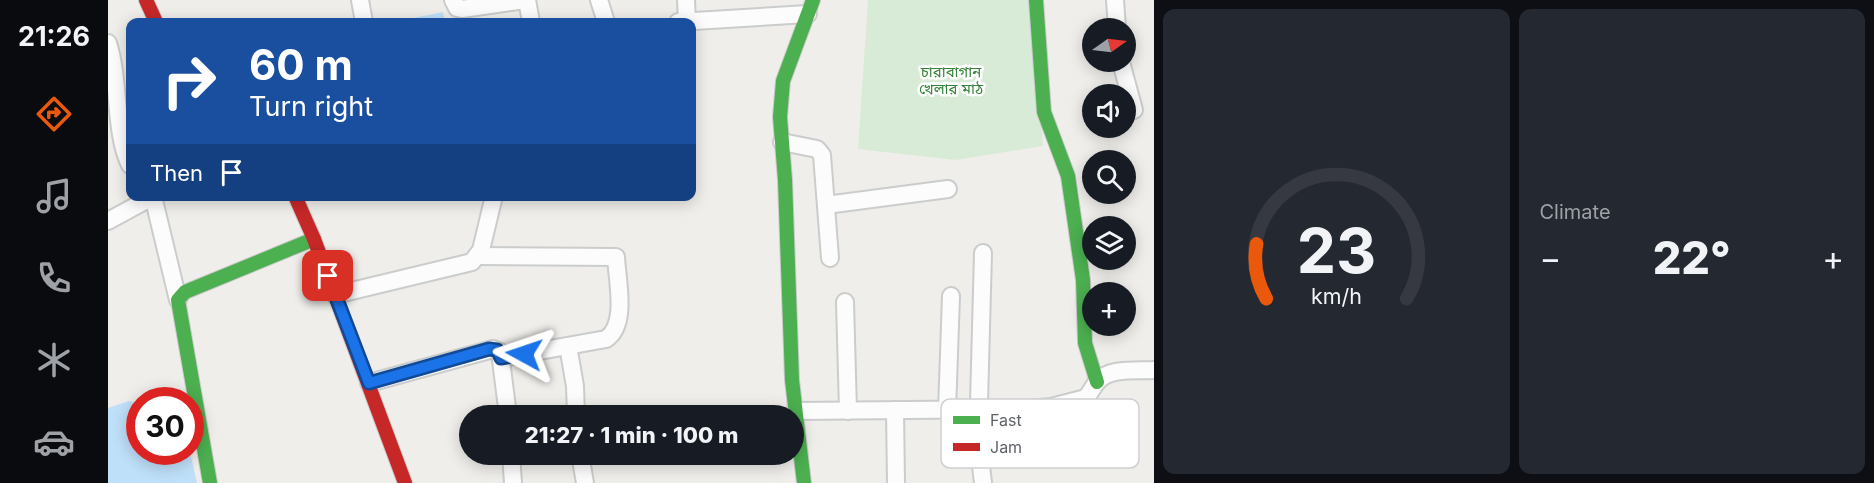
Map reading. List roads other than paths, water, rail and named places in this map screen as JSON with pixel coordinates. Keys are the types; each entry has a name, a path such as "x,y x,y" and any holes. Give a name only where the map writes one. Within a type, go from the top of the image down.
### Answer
{"street":[{"path":"146,0 154,18"},
{"path":"360,0 363,18"},
{"path":"453,0 457,8 462,9 526,0 530,18"},
{"path":"599,0 605,18"},
{"path":"686,0 687,18"},
{"path":"1036,0 1044,112 1068,176 1083,280 1085,343 1097,382"},
{"path":"1114,0 1116,18"},
{"path":"696,21 811,7 783,81 780,117 794,405"},
{"path":"108,43 115,73 126,154"},
{"path":"782,142 820,152 830,258"},
{"path":"826,205 948,189"},
{"path":"108,221 146,201"},
{"path":"154,201 178,300 210,483"},
{"path":"297,201 314,239 405,483"},
{"path":"477,256 493,201"},
{"path":"178,300 185,292 314,239"},
{"path":"978,399 983,253"},
{"path":"335,295 463,266 477,256 616,257 619,322 616,329 606,339 501,358"},
{"path":"947,399 951,296"},
{"path":"845,302 848,411"},
{"path":"568,345 576,405"},
{"path":"369,383 489,349 497,350 501,358 507,405"},
{"path":"1084,399 1097,382 1107,375 1121,371 1154,370"},
{"path":"895,410 896,483"},
{"path":"804,411 941,411"},
{"path":"512,465 513,483"},
{"path":"582,465 585,483"},
{"path":"802,465 804,483"},
{"path":"981,468 983,483"}],"water":[{"path":"443,12 444,18 414,18"},
{"path":"126,402 126,465 193,465 197,483 108,483 108,408"}],"park label":[{"name":"চারাবাগান খেলার মাঠ","path":"951,80"}]}
